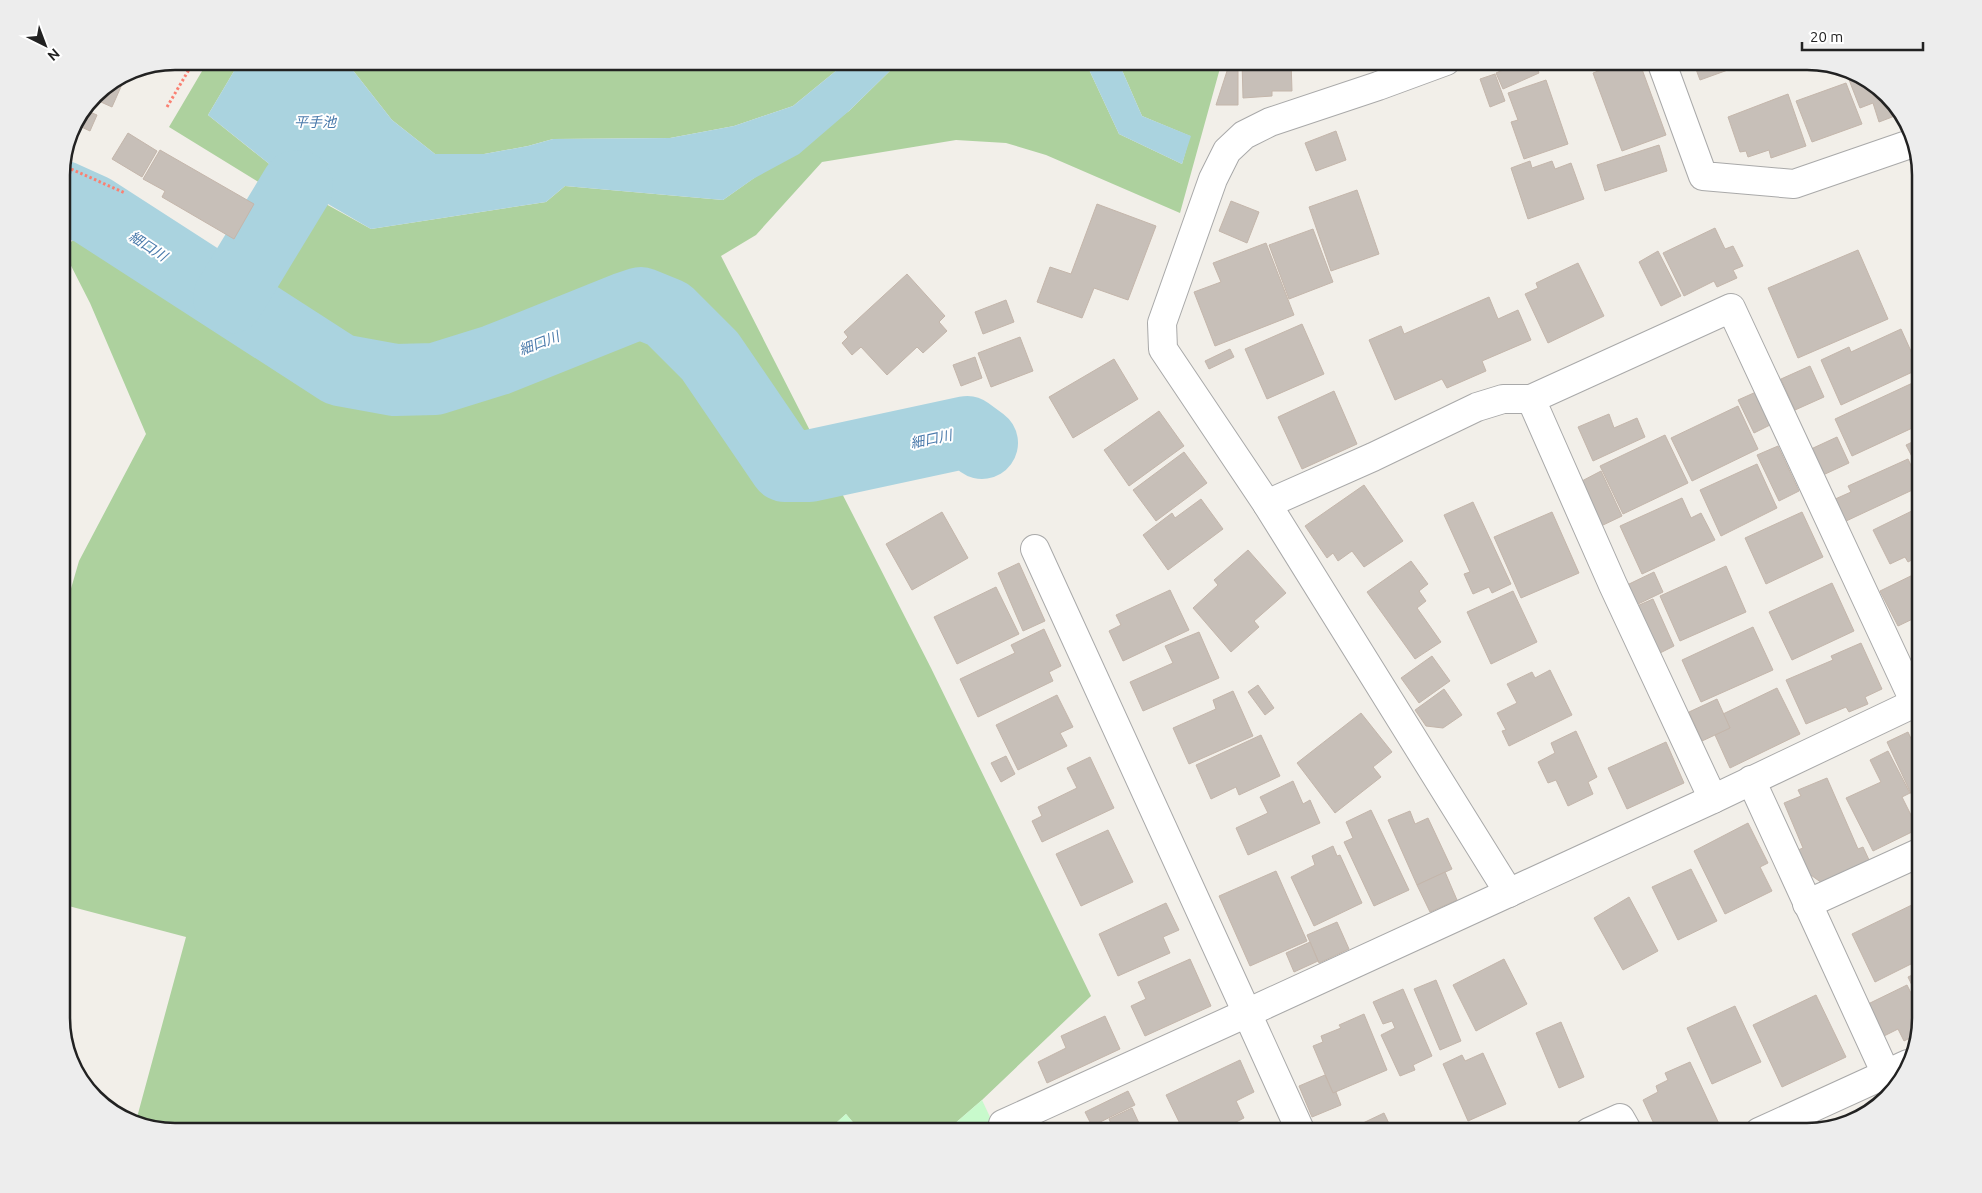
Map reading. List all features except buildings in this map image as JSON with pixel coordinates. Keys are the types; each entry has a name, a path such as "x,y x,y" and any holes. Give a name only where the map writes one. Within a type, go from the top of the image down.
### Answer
{"street":[{"path":"1399,70 1378,74 1270,122 1244,135 1228,151 1213,179 1162,323 1163,349 1267,504 1509,893"},
{"path":"1664,70 1703,176 1794,184 1907,146"},
{"path":"1267,504 1477,408 1503,398 1531,399 1731,308 1912,688"},
{"path":"1531,399 1613,585 1713,799"},
{"path":"1035,549 1297,1123"},
{"path":"1005,1123 1713,799 1912,704"},
{"path":"1751,780 1807,904 1897,1069 1779,1123"},
{"path":"1807,904 1912,856"},
{"path":"1609,1123 1620,1118 1623,1123"}],"path":[{"path":"167,106 189,70"},
{"path":"70,168 126,193"}],"green space":[{"path":"203,70 235,70 208,115 278,171 268,188 169,127"},
{"path":"353,70 837,70 793,106 734,126 670,138 553,139 528,146 484,154 435,154 392,120"},
{"path":"891,70 1089,70 1119,134 1182,164 1190,136 1142,116 1122,70 1220,70 1180,213 1046,155 1006,143 956,140 822,162 756,235 721,256 931,668 1091,996 955,1123 854,1123 846,1114 836,1123 175,1123 137,1116 186,937 70,906 70,592 79,561 146,434 90,303 70,264 70,243 79,234 183,238 256,269 306,193 371,229 546,202 565,186 723,200 849,111"},
{"path":"982,1100 993,1123 955,1123"},
{"path":"846,1114 854,1123 836,1123"}],"water":[{"name":"平手池","path":"235,70 353,70 392,120 435,154 484,154 528,146 553,139 670,138 734,126 793,106 837,70 891,70 849,111 799,154 753,179 723,200 565,186 546,202 371,229 297,186 208,115"},
{"path":"1089,70 1122,70 1142,116 1191,136 1182,164 1119,134"}],"waterway":[{"path":"229,298 297,186"},
{"name":"細口川","path":"70,200 92,210 340,370 395,380 435,379 496,360 641,303 668,314 710,356 785,466 809,466 967,432 982,443"}]}
